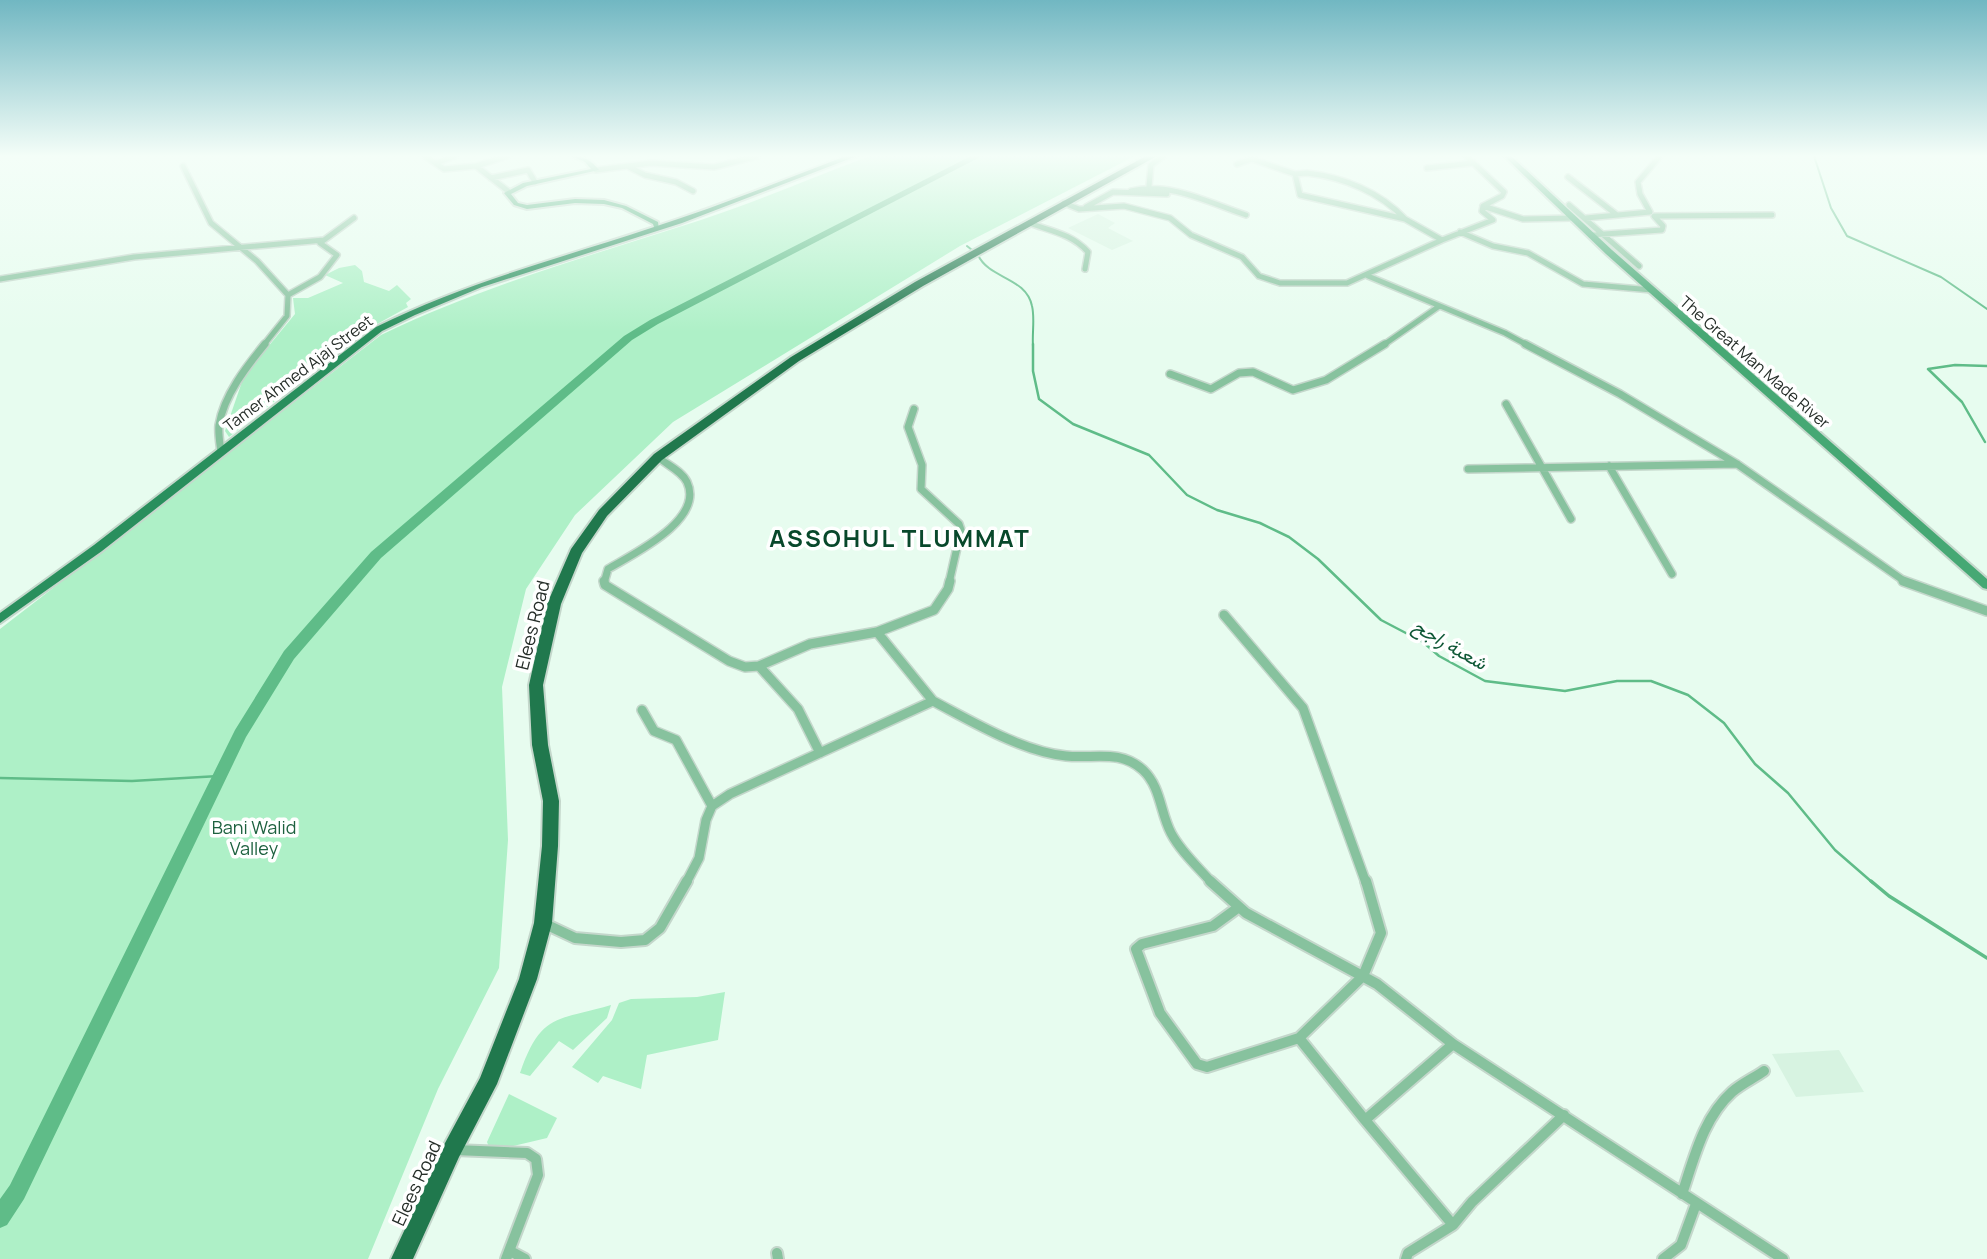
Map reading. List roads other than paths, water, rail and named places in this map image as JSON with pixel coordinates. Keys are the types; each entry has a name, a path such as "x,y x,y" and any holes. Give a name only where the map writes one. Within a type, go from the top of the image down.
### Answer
{"highway":[{"name":"Elees Road","path":"402,1259 452,1150 487,1084 528,979 543,923 551,802 540,745 537,685 547,631 564,577 576,552 603,513 658,457 705,421 834,333 1043,215"}],"main road":[{"path":"638,215 656,223 657,229"},
{"name":"Tamer Ahmed Ajaj Street","path":"0,619 52,583 350,350 394,321 424,306 551,261 695,215"},
{"name":"The Great Man Made River","path":"1570,215 1987,585"}],"street":[{"path":"207,215 211,223 257,261 288,295 287,316 243,371 226,406 219,425 221,452"},
{"path":"1158,215 1177,220 1191,235 1242,257 1259,276 1271,281 1334,285 1368,276 1442,240 1493,220 1487,215"},
{"path":"1386,215 1405,219 1442,240"},
{"path":"1402,215 1405,219"},
{"path":"1510,215 1523,219 1573,218"},
{"path":"1582,215 1639,266"},
{"path":"1586,218 1626,215"},
{"path":"1590,235 1662,230 1663,226 1653,215"},
{"path":"1742,215 1772,215"},
{"path":"288,295 320,277 336,257 335,253 321,245 354,218"},
{"path":"1029,223 1080,241 1088,252 1085,269"},
{"path":"1460,232 1493,246 1528,253 1583,284 1652,290"},
{"path":"0,279 117,259 324,240"},
{"path":"1368,276 1521,341 1620,394 1737,464 1844,537 1902,581 1987,611"},
{"path":"1170,374 1215,389 1240,373 1251,372 1273,378 1288,390 1297,390 1330,379 1438,307"},
{"path":"1506,404 1571,519"},
{"path":"658,457 688,484 690,491 686,509 671,530 608,569 603,580 605,585 729,661 745,667 759,666 810,645 877,632 934,610 939,604 947,589 961,530 959,524 921,489 924,482 923,465 908,426 914,409"},
{"path":"1468,469 1737,464"},
{"path":"1609,466 1672,574"},
{"path":"1224,615 1303,708 1359,858 1379,922 1379,942 1363,976 1299,1038 1207,1067 1197,1064 1160,1013 1137,958 1138,946 1213,926 1239,907"},
{"path":"877,632 901,665 909,669 933,701 994,730 1057,754 1116,754 1135,764 1146,773 1161,797 1167,823 1176,843 1218,889 1239,907 1266,926 1363,976 1413,1010 1453,1044 1783,1259"},
{"path":"759,666 798,709 820,753"},
{"path":"543,923 575,938 611,942 645,940 660,928 699,858 706,820 712,806 730,794 933,701"},
{"path":"642,710 652,732 657,736 676,740 712,806"},
{"path":"1299,1038 1453,1225"},
{"path":"1365,1120 1453,1044"},
{"path":"1682,1194 1700,1141 1715,1110 1733,1091 1764,1071"},
{"path":"1406,1259 1408,1253 1453,1225 1472,1202 1564,1115"},
{"path":"452,1150 527,1153 536,1159 538,1175 508,1255 525,1259"},
{"path":"1663,1259 1681,1245 1696,1204"}],"waterway":[{"name":"Bani Walid Valley","path":"0,1218 17,1192 240,734 289,655 376,555 628,338 654,322 863,215"},
{"path":"1835,215 1847,236 1941,277 1987,309"},
{"path":"967,246 972,250"},
{"name":"شعبة راجح","path":"978,255 990,269 1015,283 1028,296 1033,311 1033,371 1039,399 1073,424 1149,455 1187,495 1217,510 1260,523 1289,537 1318,559 1381,620 1423,642 1439,656 1485,681 1565,691 1617,681 1651,681 1688,695 1724,723 1755,764 1788,793 1835,850 1873,883"},
{"path":"1985,442 1962,402 1928,369 1955,365 1987,366"},
{"path":"0,778 132,781 219,776"},
{"name":"شعبة راجح","path":"1871,881 1889,896 1987,958"}],"district":[{"name":"ASSOHUL TLUMMAT","path":"900,537"}]}
